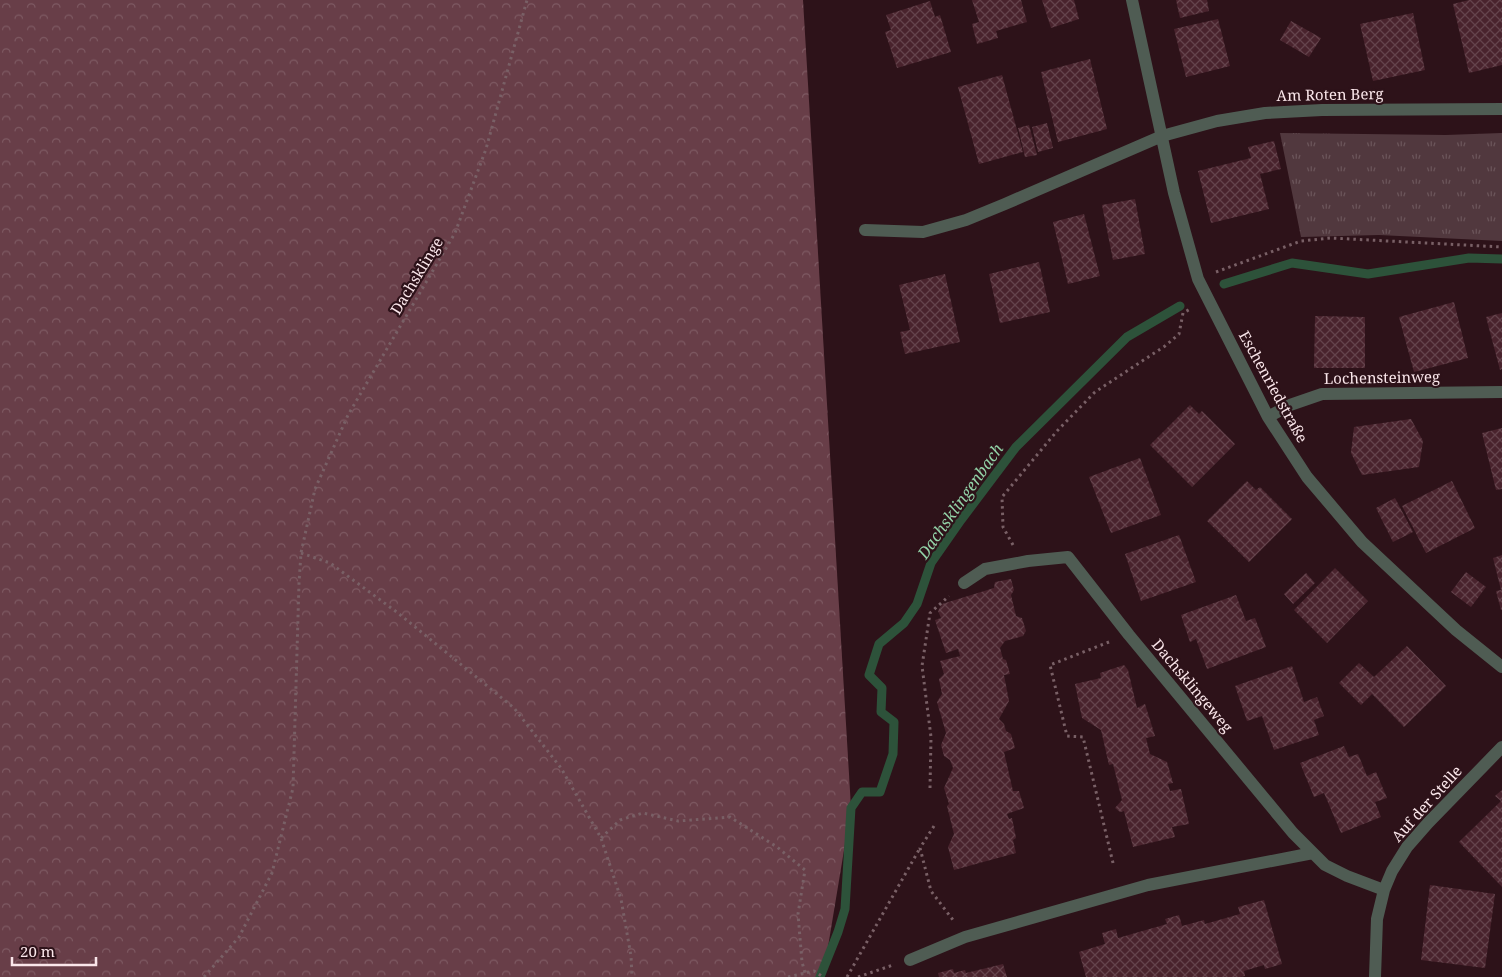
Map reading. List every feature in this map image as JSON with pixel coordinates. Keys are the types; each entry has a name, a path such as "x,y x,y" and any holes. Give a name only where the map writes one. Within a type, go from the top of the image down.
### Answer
{"street":[{"name":"Eschenriedstraße","path":"1132,0 1174,193 1198,279 1268,417 1307,477 1362,542 1456,630 1502,667"},
{"name":"Am Roten Berg","path":"1162,136 1217,121 1265,113 1322,110 1502,109"},
{"path":"865,230 923,232 966,220 1162,136"},
{"name":"Lochensteinweg","path":"1268,417 1290,405 1322,394 1502,392"},
{"name":"Dachsklingeweg","path":"964,583 986,569 1068,557 1129,635 1293,833 1326,866 1384,890"},
{"name":"Auf der Stelle","path":"1375,977 1377,919 1384,890 1392,871 1407,847 1428,823 1502,747"},
{"path":"910,960 965,937 1148,885 1313,853"}],"path":[{"name":"Dachsklinge","path":"204,977 239,937 272,873 293,788 301,553 315,489 348,416 455,233 486,149 527,0"},
{"path":"1198,279 1301,241 1331,238 1502,247"},
{"path":"1028,562 1014,546 1003,527 1002,497 1057,431 1095,392 1165,346 1179,334 1183,312 1208,300"},
{"path":"301,553 330,562 398,613 514,708 561,768 601,838 621,899 632,956 632,977"},
{"path":"930,788 931,737 922,666 930,613 964,583"},
{"path":"1113,863 1083,737 1067,736 1050,665 1129,635"},
{"path":"601,838 620,820 643,813 678,821 730,817 777,847 804,870 798,914 802,962 805,973"},
{"path":"846,977 934,826"},
{"path":"920,848 931,891 965,937"},
{"path":"858,977 910,960"},
{"path":"788,977 814,972 823,977"}],"green space":[{"path":"0,0 803,0 851,808 823,977 0,977"},
{"path":"1280,133 1446,135 1502,133 1502,241 1379,235 1301,237"}],"building":[{"path":"972,0 1021,0 1027,22 996,31 998,38 977,44 972,24 979,22"},
{"path":"1042,0 1074,0 1079,19 1051,28"},
{"path":"1176,0 1207,0 1209,11 1180,18"},
{"path":"1469,0 1502,0 1502,65 1469,73 1453,4"},
{"path":"930,1 935,17 940,15 951,52 897,68 885,32 891,30 886,15"},
{"path":"1413,13 1425,70 1373,81 1360,24"},
{"path":"1218,19 1230,66 1186,77 1174,29"},
{"path":"1291,21 1321,38 1309,57 1280,40"},
{"path":"1090,59 1107,129 1058,142 1041,72"},
{"path":"1002,75 1023,152 979,164 958,87"},
{"path":"1047,123 1053,148 1038,152 1032,127"},
{"path":"1029,125 1037,155 1025,157 1018,128"},
{"path":"1274,141 1281,169 1260,174 1269,209 1211,223 1198,171 1251,158 1248,147"},
{"path":"1135,199 1145,254 1113,260 1102,205"},
{"path":"1084,214 1100,276 1068,284 1053,222"},
{"path":"1039,262 1050,312 1000,323 989,274"},
{"path":"945,274 960,342 905,354 900,332 910,330 899,285"},
{"path":"1454,302 1468,358 1414,372 1399,317"},
{"path":"1502,313 1502,369 1500,370 1486,317"},
{"path":"1315,316 1365,317 1365,368 1314,368"},
{"path":"1190,405 1199,414 1202,411 1235,444 1192,487 1150,445"},
{"path":"1411,419 1423,441 1419,467 1362,475 1351,453 1354,427"},
{"path":"1502,428 1502,489 1496,490 1482,433"},
{"path":"1140,458 1161,515 1111,533 1089,477"},
{"path":"1247,481 1256,490 1260,487 1292,519 1249,562 1207,521"},
{"path":"1452,481 1475,528 1426,553 1402,506"},
{"path":"1395,498 1413,532 1393,542 1376,508"},
{"path":"1179,535 1196,582 1141,601 1125,554"},
{"path":"1502,555 1501,610 1496,591 1501,590 1493,558"},
{"path":"1335,568 1368,601 1327,643 1294,610"},
{"path":"1466,572 1486,587 1471,607 1451,592"},
{"path":"1306,573 1315,583 1293,604 1284,594"},
{"path":"1011,579 1014,590 1011,595 1016,616 1022,618 1026,631 1023,636 1005,641 1000,648 1010,674 1004,675 1009,701 999,719 1004,724 1006,731 1011,734 1015,748 1004,752 1013,791 1019,791 1024,808 1007,814 1009,819 1012,818 1016,838 1013,840 1016,853 954,870 948,847 954,834 944,788 953,768 950,760 944,756 941,745 946,733 937,702 942,694 939,679 944,674 940,661 960,656 958,649 946,653 935,620 941,618 938,611 942,604 994,588 995,582"},
{"path":"1236,595 1246,621 1255,618 1266,647 1207,669 1196,639 1190,642 1181,615"},
{"path":"1407,646 1446,686 1404,727 1372,694 1361,705 1339,683 1359,663 1374,677"},
{"path":"1124,665 1128,670 1137,708 1145,704 1155,736 1146,738 1150,754 1167,762 1173,783 1168,784 1170,791 1181,789 1189,824 1172,827 1175,837 1133,847 1124,811 1120,812 1115,808 1122,800 1113,764 1109,765 1101,730 1082,718 1075,684 1101,678 1100,673"},
{"path":"1292,666 1304,702 1317,697 1324,716 1314,720 1319,735 1274,750 1262,716 1247,721 1235,686"},
{"path":"1344,746 1349,757 1358,754 1367,776 1376,772 1387,798 1375,802 1381,817 1341,833 1324,793 1314,797 1300,763"},
{"path":"1502,790 1502,887 1459,842 1501,801 1495,796"},
{"path":"1430,885 1495,894 1485,968 1421,960"},
{"path":"1264,900 1282,964 1265,969 1264,965 1244,971 1245,976 1240,977 1086,977 1079,952 1105,944 1102,933 1116,929 1118,938 1167,924 1165,919 1179,915 1182,926 1204,920 1205,924 1240,914 1238,907"},
{"path":"1003,964 1007,977 939,977 938,973 953,969 954,973 965,970 966,973"}],"waterway":[{"name":"Dachsklingenbach","path":"1224,284 1292,263 1368,274 1469,258 1502,259"},
{"name":"Dachsklingenbach","path":"820,977 845,909 851,808 862,792 880,792 893,754 894,722 881,712 882,688 869,675 879,644 904,623 917,604 931,563 1016,447 1127,337 1180,306"}]}
